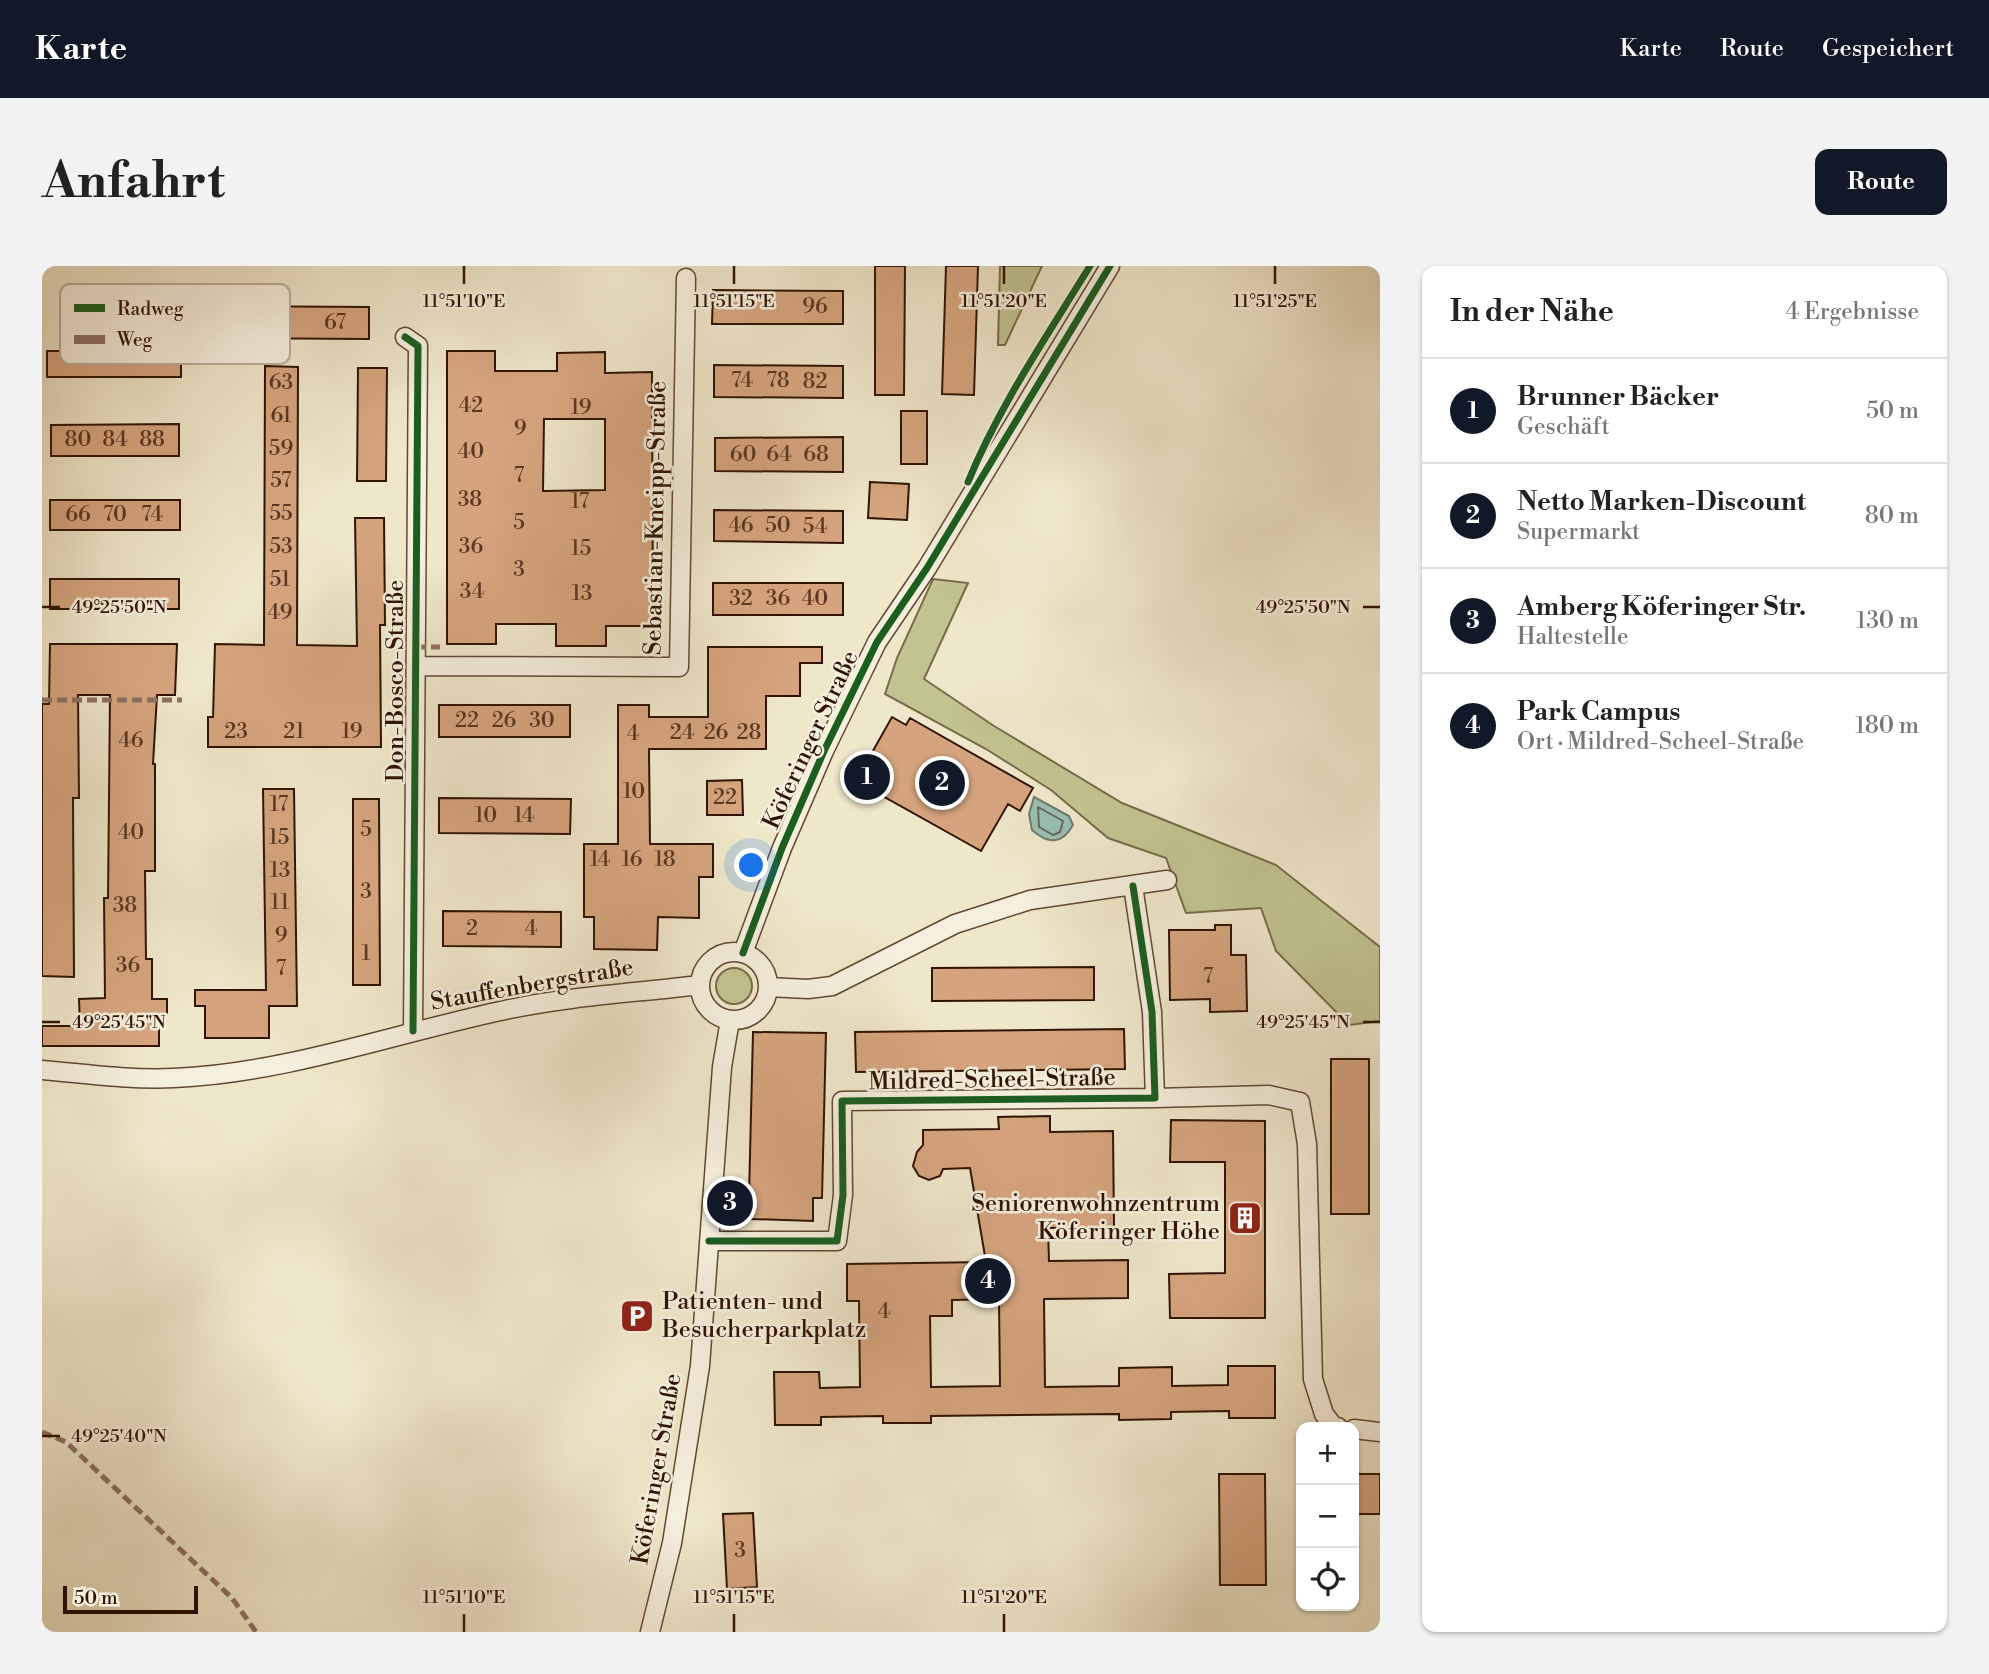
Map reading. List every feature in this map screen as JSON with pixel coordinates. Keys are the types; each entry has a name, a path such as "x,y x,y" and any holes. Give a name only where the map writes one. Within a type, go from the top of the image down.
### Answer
{"street":[{"name":"Köferinger Straße","path":"743,953 792,824 877,642 927,568 1110,266"},
{"name":"Sebastian-Kneipp-Straße","path":"416,666 679,667 685,278"},
{"name":"Don-Bosco-Straße","path":"405,337 418,346 413,1031"},
{"path":"768,988 808,989 832,986 955,924 1030,900 1167,880"},
{"path":"1133,886 1152,1012 1155,1098"},
{"path":"743,953 761,966 768,988 760,1008 741,1019 730,1020 711,1012 701,996 699,985 701,975 713,959 723,954 743,953"},
{"name":"Stauffenbergstraße","path":"42,1070 103,1076 198,1076 314,1058 413,1031 592,995 699,985"},
{"name":"Köferinger Straße","path":"650,1632 672,1543 692,1425 722,1067 730,1020"},
{"name":"Mildred-Scheel-Straße","path":"709,1241 837,1241 843,1195 842,1101 1269,1095 1300,1102 1307,1144 1313,1379 1324,1414 1330,1422"},
{"path":"1359,1430 1380,1432"}],"green space":[{"path":"1000,266 1042,266 1005,345 998,345"},
{"path":"933,579 968,583 924,679 994,726 1122,803 1276,865 1380,947 1380,1021 1349,1025 1276,951 1261,908 1186,913 1166,858 1108,838 1051,790 986,749 885,694 897,658"},
{"path":"734,968 747,973 752,986 747,999 734,1004 721,999 716,986 721,973"}],"water":[{"path":"1034,797 1069,816 1073,825 1069,832 1059,839 1049,840 1032,830 1029,814"}],"building":[{"path":"875,266 905,266 904,395 875,395"},
{"path":"946,266 978,266 974,395 942,394"},
{"path":"713,290 843,291 843,324 712,324"},
{"path":"290,306 369,307 369,339 290,338"},
{"path":"47,351 60,351 60,364 181,364 181,377 47,377"},
{"path":"447,351 495,351 495,371 557,371 557,353 605,352 605,373 652,372 653,626 606,626 606,646 556,646 556,624 496,624 496,644 447,644","holes":["544,419 605,419 605,490 543,491"]},
{"path":"714,365 843,366 843,398 714,397"},
{"path":"265,366 298,367 297,645 357,646 355,518 384,518 385,625 380,625 381,747 208,747 208,717 213,717 215,644 264,645"},
{"path":"358,368 387,368 386,481 357,481"},
{"path":"901,411 927,411 927,464 901,464"},
{"path":"179,424 179,456 51,456 51,425"},
{"path":"843,437 843,472 715,471 715,438"},
{"path":"870,482 909,484 907,520 868,518"},
{"path":"50,500 180,500 180,530 50,530"},
{"path":"714,510 843,511 843,543 714,541"},
{"path":"50,579 179,579 179,609 50,609"},
{"path":"713,583 843,583 843,615 713,615"},
{"path":"50,644 177,644 175,695 157,695 153,764 155,871 145,871 146,959 152,959 152,999 167,999 167,1014 159,1014 159,1046 42,1046 42,1026 80,1026 79,999 105,998 104,898 108,898 110,695 78,695 79,798 73,798 74,977 42,976 42,704 49,704"},
{"path":"708,647 822,647 822,663 800,663 800,696 766,696 766,749 649,749 650,844 713,844 713,877 699,877 699,918 658,917 657,950 594,949 594,917 584,917 584,844 618,844 618,705 649,705 649,717 708,717"},
{"path":"439,705 570,705 570,737 439,737"},
{"path":"892,717 906,725 910,718 1033,788 1020,811 1008,804 981,851 856,781"},
{"path":"742,780 743,815 707,815 707,781"},
{"path":"263,789 294,789 297,1006 269,1006 269,1038 205,1038 205,1006 195,1006 195,990 266,990"},
{"path":"439,798 571,799 570,834 439,833"},
{"path":"353,799 379,799 380,985 353,985"},
{"path":"443,911 561,912 561,947 443,946"},
{"path":"1215,925 1231,925 1231,955 1246,955 1247,1011 1210,1012 1210,999 1170,1000 1169,930 1215,930"},
{"path":"1094,967 1094,1000 932,1001 932,968"},
{"path":"1124,1029 1125,1069 856,1072 855,1032"},
{"path":"753,1032 826,1033 822,1198 813,1198 813,1221 751,1219 752,1196 749,1196"},
{"path":"1331,1059 1369,1059 1369,1214 1331,1214"},
{"path":"1050,1116 1050,1132 1113,1131 1114,1227 1048,1228 1049,1261 1128,1260 1128,1298 1044,1299 1045,1387 1119,1386 1119,1368 1172,1367 1172,1386 1228,1385 1228,1366 1275,1366 1275,1418 1229,1418 1229,1411 1171,1412 1171,1419 1119,1420 1119,1414 931,1416 931,1423 883,1423 883,1416 821,1417 821,1425 775,1425 774,1372 819,1372 820,1388 860,1387 859,1301 847,1301 847,1264 986,1262 970,1168 943,1169 940,1176 929,1180 919,1176 913,1166 917,1152 923,1145 923,1130 999,1129 998,1117","holes":["999,1299 1000,1386 931,1387 930,1316 952,1316 952,1300"]},
{"name":"Seniorenwohnzentrum Köferinger Höhe","path":"1171,1120 1265,1121 1265,1318 1170,1318 1169,1274 1225,1273 1225,1162 1170,1162"},
{"path":"1219,1474 1265,1474 1266,1585 1220,1585"},
{"path":"1359,1474 1380,1474 1380,1514 1359,1514"},
{"path":"753,1513 757,1587 727,1589 723,1514"}],"marked path":[{"path":"416,647 440,647"},
{"path":"42,700 182,700"},
{"path":"42,1432 66,1442 232,1598 256,1632"}],"cycle path":[{"path":"968,482 1009,399 1090,266"},
{"path":"743,953 782,848 824,751 877,642 927,568 1110,266"},
{"path":"405,337 418,346 413,1031"},
{"path":"709,1241 837,1241 843,1195 842,1101 1155,1098 1152,1012 1133,886"}],"place":[{"name":"Brunner Bäcker","path":"867,777"},
{"name":"Netto Marken-Discount","path":"942,783"},
{"name":"Amberg Köferinger Str.","path":"730,1203"},
{"name":"Seniorenwohnzentrum Köferinger Höhe","path":"1245,1218"},
{"name":"Park Campus","path":"988,1281"},
{"name":"Patienten- und Besucherparkplatz","path":"637,1316"}]}
